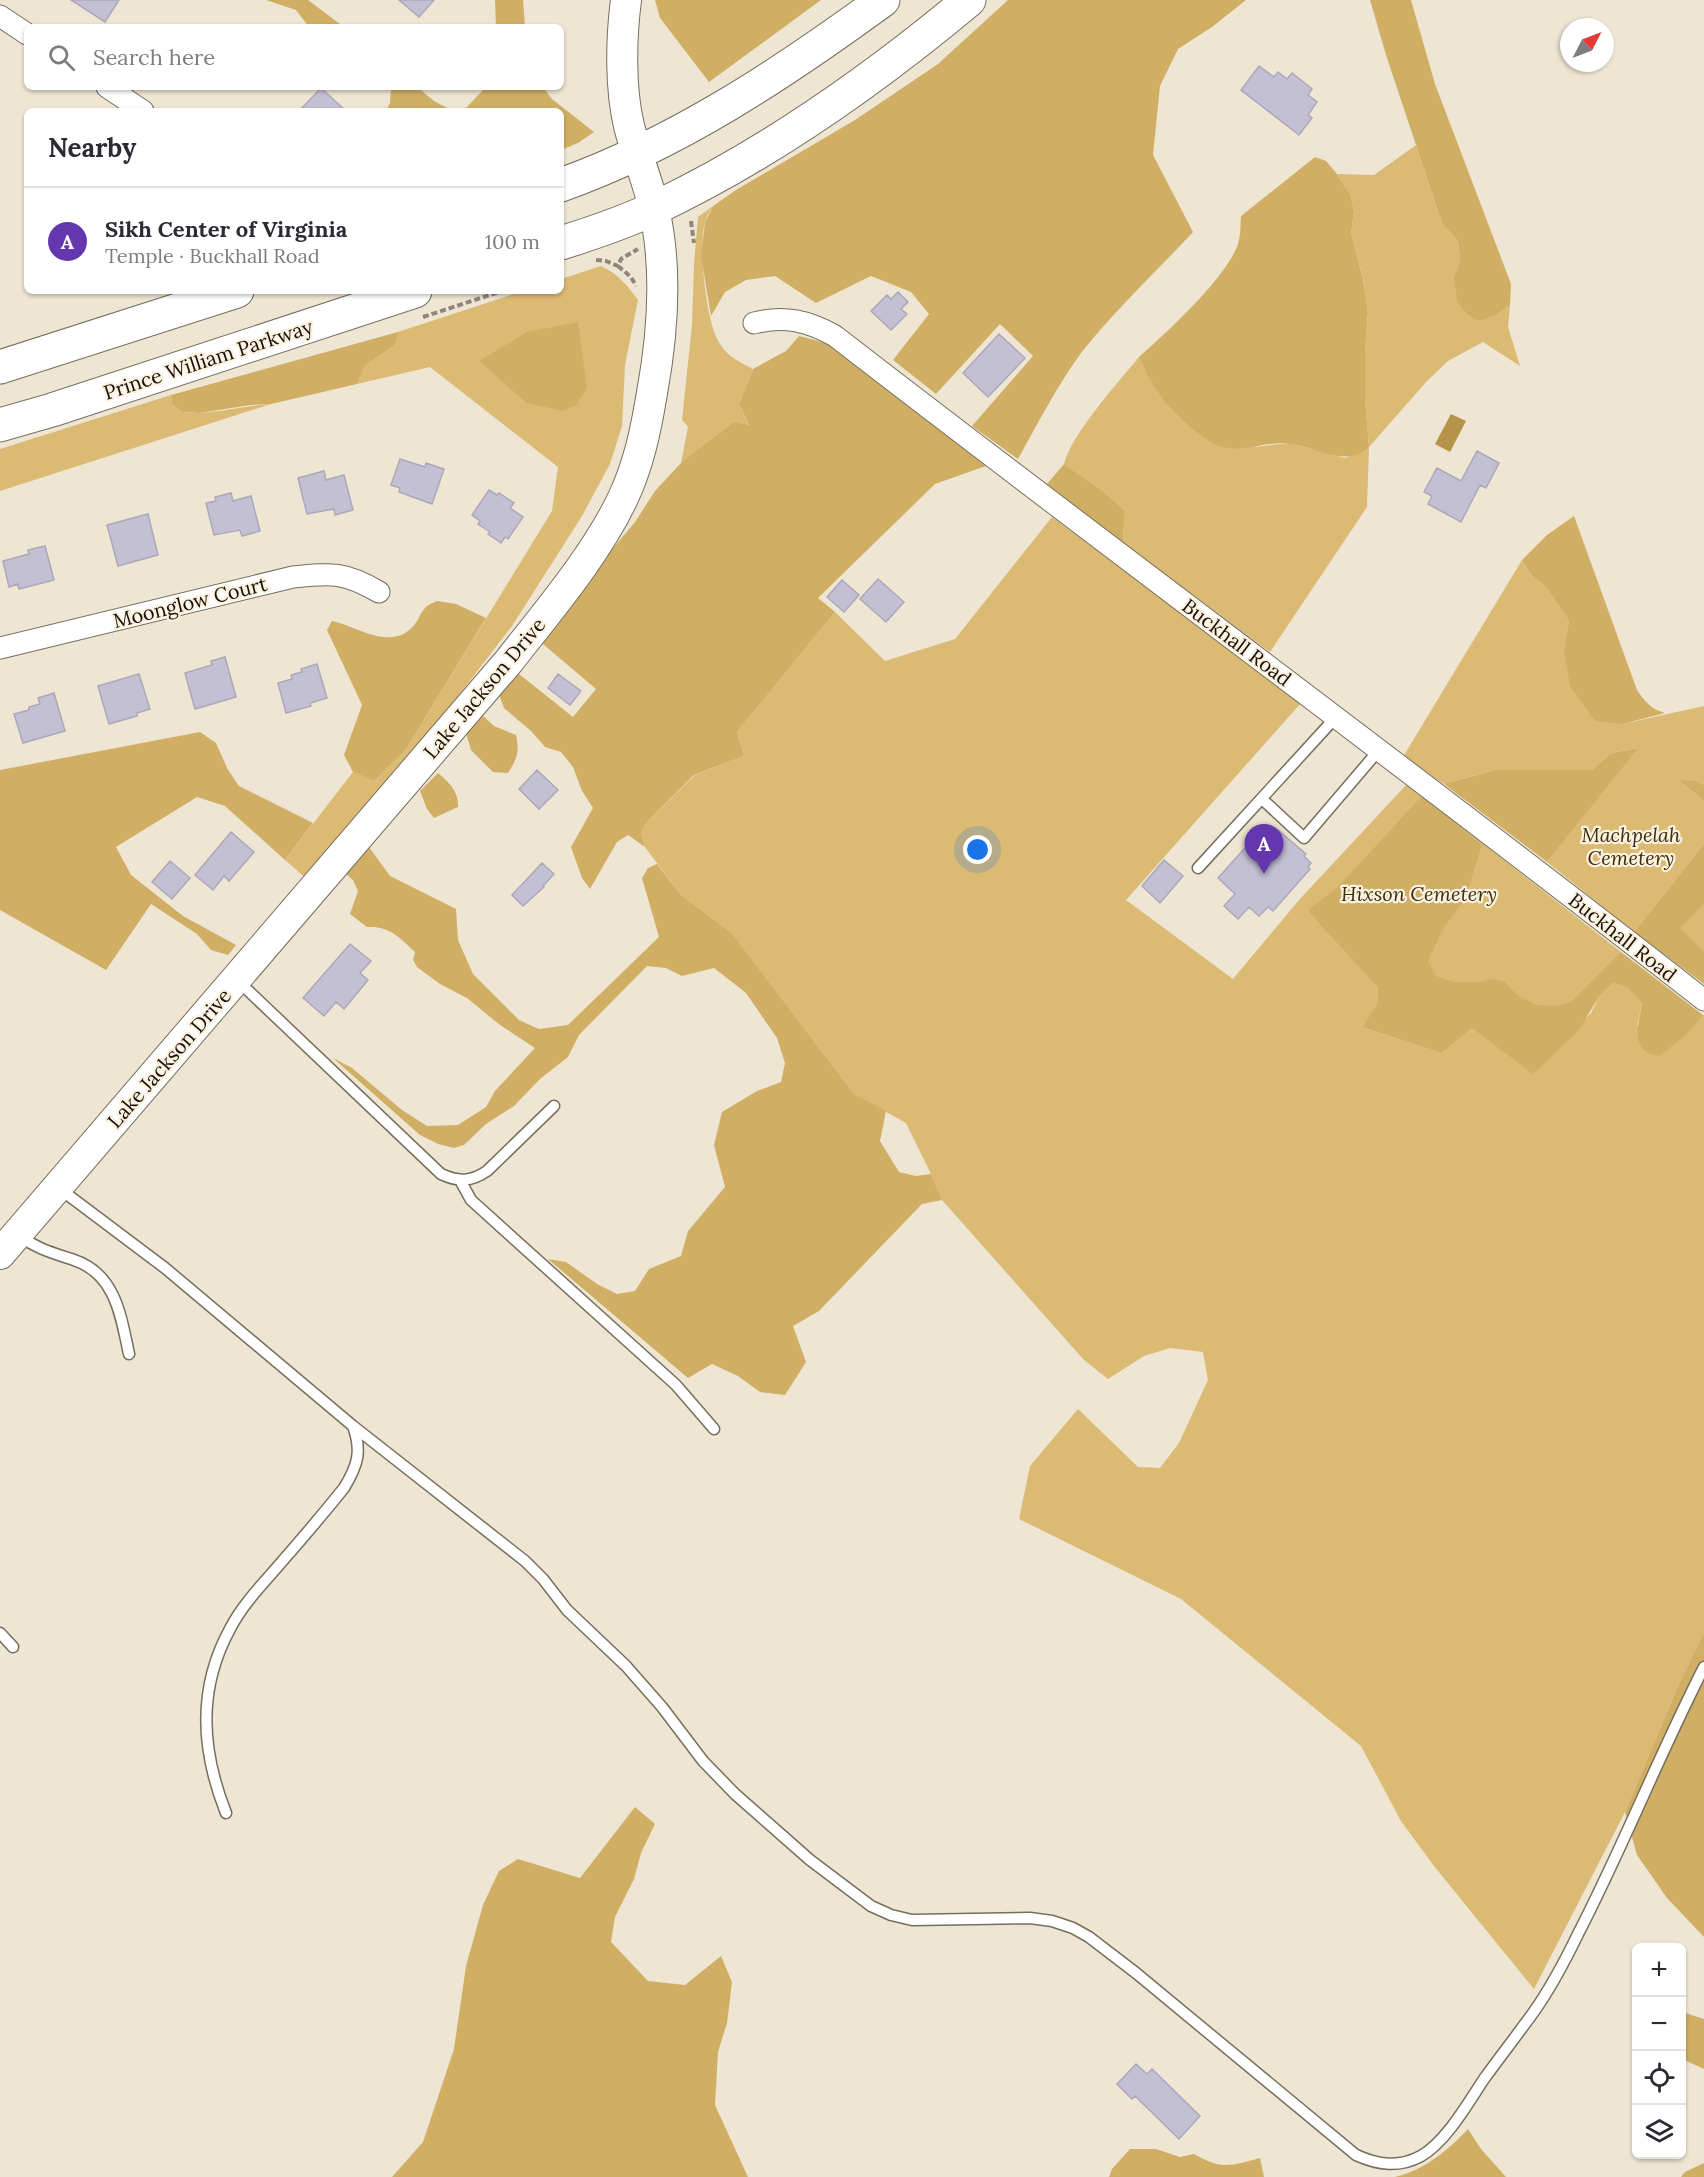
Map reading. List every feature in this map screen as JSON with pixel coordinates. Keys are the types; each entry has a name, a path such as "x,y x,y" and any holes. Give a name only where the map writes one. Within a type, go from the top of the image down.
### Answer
{"highway":[{"path":"564,184 637,152 704,118 822,45 883,0"},
{"path":"564,242 611,227 654,208 700,185 800,127 914,46 969,0"},
{"path":"0,367 228,294"},
{"name":"Prince William Parkway","path":"0,424 52,410 405,294"}],"street":[{"name":"Lake Jackson Drive","path":"9,1244 509,661 564,590 602,534 622,499 636,466 646,432 660,350 663,314 662,270 654,208 627,114 622,61 626,0"},
{"path":"0,16 24,32"},
{"path":"112,90 138,108"},
{"name":"Buckhall Road","path":"754,323 768,319 801,321 835,336 1021,481 1536,868 1704,1000"},
{"name":"Moonglow Court","path":"0,648 293,577 343,575 358,580 379,592"}],"lane":[{"path":"1198,868 1336,717"},
{"path":"1262,799 1304,838 1378,750"},
{"path":"237,979 441,1174 453,1180 478,1177 487,1171 554,1106"},
{"path":"460,1180 471,1200 676,1385 714,1429"},
{"path":"57,1187 165,1268 353,1426 525,1561 567,1610 626,1666 662,1707 703,1761 735,1794 810,1860 871,1906 891,1915 912,1920 1030,1918 1052,1921 1073,1928 1089,1937 1136,1973 1356,2155 1371,2162 1388,2165 1407,2162 1423,2155 1456,2119 1534,2011 1577,1936 1623,1844 1672,1730 1704,1667"},
{"path":"9,1244 32,1246 92,1269 105,1281 116,1299 129,1354"},
{"path":"226,1813 216,1789 205,1725 208,1695 216,1659 231,1627 247,1602 320,1518 344,1488 354,1471 358,1455 358,1438 353,1426"},
{"path":"0,1633 13,1647"}],"path":[{"path":"691,220 693,243"},
{"path":"618,266 621,259"},
{"path":"588,262 602,260 618,266 631,277 636,286"}],"green space":[{"path":"266,0 308,0 340,24 307,24 296,10"},
{"path":"495,0 523,0 525,24 496,24"},
{"path":"655,0 821,0 709,82 660,18"},
{"path":"1008,0 1246,0 1212,27 1178,49 1160,86 1153,155 1193,232 1122,306 1081,353 1018,459 972,426 1033,356 1000,324 936,394 893,360 929,314 911,292 871,276 816,303 775,276 746,280 725,292 711,316 701,256 705,222 713,206 855,120 938,64"},
{"path":"1370,0 1411,0 1435,84 1511,284 1510,305 1496,315 1479,321 1467,314 1457,302 1454,276 1460,261 1458,241 1442,223"},
{"path":"391,90 421,90 447,108 388,108"},
{"path":"483,90 545,90 563,108 466,108"},
{"path":"564,108 594,132 564,149"},
{"path":"1416,145 1442,223 1458,241 1460,261 1454,276 1496,315 1510,305 1508,327 1520,366 1483,342 1448,361 1427,381 1369,447 1365,398 1368,312 1363,278 1351,233 1354,212 1351,196 1337,174 1374,175"},
{"path":"1315,157 1326,161 1337,174 1351,196 1354,212 1351,233 1363,279 1368,312 1365,398 1369,447 1351,456 1341,456 1283,443 1239,448 1222,447 1206,439 1171,408 1156,390 1139,357 1196,302 1224,269 1234,254 1239,240 1241,216"},
{"path":"713,206 706,220 702,248 707,303 715,334 723,349 753,369 739,404 749,426 681,463 688,427 682,420 692,325 698,217"},
{"path":"601,266 622,280 638,300 625,365 622,426 610,464 582,516 512,626 396,777 309,881 285,860 353,772 374,781 405,751 552,511 558,467 430,367 357,384 365,366 396,344 398,332 514,294 564,294 564,278"},
{"path":"578,322 587,388 576,405 563,411 527,403 479,361 527,332"},
{"path":"398,332 396,344 365,366 357,384 271,404 199,413 182,412 172,404 171,395"},
{"path":"799,336 830,344 986,466 935,484 818,598 835,612 737,732 744,756 694,775 647,822 641,833 645,847 628,835 617,842 590,889 582,878 571,847 593,808 582,791 573,767 561,752 545,747 531,731 504,708 497,689 514,670 573,717 596,689 537,639 635,522 655,491 681,463 734,422 749,425 739,404 753,369 786,351"},
{"path":"1139,357 1158,393 1222,447 1255,447 1289,443 1345,458 1369,447 1367,507 1270,652 1123,543 1125,511 1102,490 1064,464 1086,423"},
{"path":"171,395 172,404 183,411 192,413 271,404 0,491 0,449"},
{"path":"1064,464 1102,490 1125,511 1123,543 1047,484"},
{"path":"1574,516 1637,690 1649,704 1665,713 1622,724 1595,721 1570,686 1564,649 1569,621 1546,587 1532,576 1522,560 1547,535"},
{"name":"Hixson Cemetery","path":"1052,517 1301,703 1126,900 1233,979 1299,900 1407,784 1621,952 1536,1070 1591,1013 1598,998 1613,983 1628,988 1642,1004 1637,1026 1704,1015 1704,1632 1678,1686 1625,1812 1534,1989 1434,1866 1401,1821 1361,1746 1181,1599 1019,1519 1030,1466 1078,1409 1138,1467 1160,1468 1179,1443 1208,1380 1203,1352 1170,1348 1144,1356 1108,1379 1084,1360 942,1200 906,1123 854,1094 732,933 680,894 645,847 641,833 647,822 695,775 744,756 737,732 835,612 885,661 955,639","holes":["1310,912 1441,1053 1362,1027 1377,1004 1378,988"]},
{"name":"Machpelah Cemetery","path":"1522,560 1532,576 1546,587 1569,621 1564,649 1622,724 1704,706 1704,785 1697,781 1679,781 1704,801 1704,844 1634,932 1547,862 1637,748 1611,753 1592,770 1495,770 1444,784 1403,757"},
{"path":"437,601 456,604 486,618 405,751 374,781 353,772 344,755 362,705 327,630 332,621 380,637 399,636 414,626 426,607"},
{"path":"482,715 494,726 516,735 517,755 508,773 493,772 471,750 466,733"},
{"path":"200,732 216,743 228,770 239,786 313,823 285,860 225,806 197,797 116,847 131,875 183,916 236,945 228,955 211,950 197,934 151,904 106,970 0,910 0,770"},
{"path":"1638,748 1547,862 1444,784 1495,770 1592,770 1611,753"},
{"path":"438,773 452,788 457,797 458,807 434,818 427,809 420,791"},
{"path":"1678,780 1697,781 1704,785 1704,801"},
{"name":"Hixson Cemetery","path":"1422,796 1482,845 1465,899 1443,929 1428,961 1436,976 1453,982 1479,982 1493,979 1505,982 1517,995 1537,1005 1555,1006 1571,1002 1621,952 1703,1015 1685,1036 1659,1056 1649,1053 1639,1043 1638,1036 1642,1004 1628,988 1613,983 1598,998 1579,1030 1533,1074 1472,1028 1441,1053 1362,1027 1377,1004 1378,988 1309,912 1310,908 1338,887"},
{"path":"1704,844 1704,904 1681,928 1704,951 1704,984 1634,932"},
{"path":"369,847 390,876 456,909 458,940 473,974 519,1020 539,1029 568,1025 659,937 642,878 648,868 657,864 680,894 732,933 854,1094 886,1111 880,1141 899,1172 916,1176 931,1174 942,1200 922,1204 819,1311 793,1326 806,1362 785,1395 760,1392 738,1376 712,1364 688,1378 548,1259 566,1262 597,1284 617,1294 635,1291 649,1269 681,1256 688,1231 725,1187 714,1145 722,1112 757,1091 781,1082 785,1063 777,1038 746,993 714,968 682,976 666,968 647,966 579,1035 568,1057 540,1079 514,1106 486,1124 464,1145 454,1148 438,1144 420,1135 333,1058 352,1068 402,1110 427,1126 458,1125 486,1107 495,1091 535,1048 500,1025 467,998 440,984 417,967 413,960 415,952 399,937 382,928 367,927 350,914 358,891 353,880 346,874"},
{"path":"1704,904 1704,951 1681,928"},
{"path":"1704,1632 1704,1937 1667,1898 1637,1855 1625,1812 1678,1686"},
{"path":"635,1807 655,1824 641,1853 634,1879 615,1917 611,1942 648,1981 685,1985 721,1956 732,1982 727,2023 718,2052 715,2105 748,2177 392,2177 423,2142 454,2049 466,1966 483,1905 499,1871 518,1859 580,1878"},
{"path":"1686,2013 1704,2019 1704,2069 1686,2061"},
{"path":"1468,2129 1481,2149 1506,2177 1395,2177 1426,2164"},
{"path":"1130,2149 1156,2149 1180,2157 1194,2154 1226,2165 1260,2158 1264,2177 1109,2177 1112,2169"},
{"path":"1704,2163 1704,2177 1681,2177 1685,2172"}],"shaded area":[{"path":"1451,414 1466,421 1450,452 1435,444"}],"building":[{"path":"71,0 119,0 105,22"},
{"path":"399,0 434,0 419,17"},
{"path":"1259,66 1274,77 1278,72 1287,79 1292,73 1312,89 1308,95 1317,102 1308,115 1312,118 1299,135 1241,90"},
{"path":"319,90 323,90 343,108 302,108"},
{"path":"898,292 908,302 901,309 907,314 891,330 871,311 887,295 891,299"},
{"path":"999,334 1025,358 988,397 963,373"},
{"path":"1477,451 1499,463 1486,488 1480,485 1461,522 1428,504 1432,496 1424,492 1437,468 1461,481"},
{"path":"400,459 425,467 426,463 444,469 432,504 399,492 400,488 391,485"},
{"path":"324,471 326,480 344,475 353,510 335,515 334,509 307,514 298,478"},
{"path":"489,490 497,495 499,493 514,503 510,508 523,517 508,539 505,537 501,543 488,534 490,532 478,524 480,521 472,515"},
{"path":"231,493 233,501 251,496 260,531 242,536 240,530 214,535 206,503 216,501 215,497"},
{"path":"148,514 158,555 118,566 107,525"},
{"path":"45,546 54,580 19,589 18,584 9,587 3,561 29,554 28,550"},
{"path":"878,579 904,602 886,622 860,599"},
{"path":"842,580 859,595 844,612 827,597"},
{"path":"225,657 236,697 195,709 185,673 212,665 211,661"},
{"path":"317,664 327,698 310,703 311,706 286,713 278,683 292,679 291,675 302,672 301,669"},
{"path":"139,674 150,709 137,713 137,716 109,724 98,686"},
{"path":"558,674 581,691 570,705 548,688"},
{"path":"54,693 65,731 23,743 14,714 29,710 29,707 40,704 38,698"},
{"path":"537,770 558,790 539,809 519,789"},
{"path":"1269,826 1276,832 1278,830 1306,854 1304,856 1311,863 1308,867 1310,869 1273,911 1268,907 1259,916 1249,907 1238,919 1224,906 1235,894 1218,878 1263,828 1266,830"},
{"path":"231,832 254,852 229,881 224,876 213,890 195,875"},
{"path":"1164,860 1183,876 1160,903 1142,886"},
{"path":"170,861 190,878 172,899 152,882"},
{"path":"542,863 554,874 544,887 523,906 512,895"},
{"path":"350,944 371,961 360,973 368,980 344,1009 336,1002 324,1016 303,998"},
{"path":"1136,2064 1147,2074 1152,2069 1200,2116 1179,2139 1135,2096 1132,2099 1117,2084"}],"place":[{"name":"Sikh Center of Virginia","path":"1264,874"}]}
